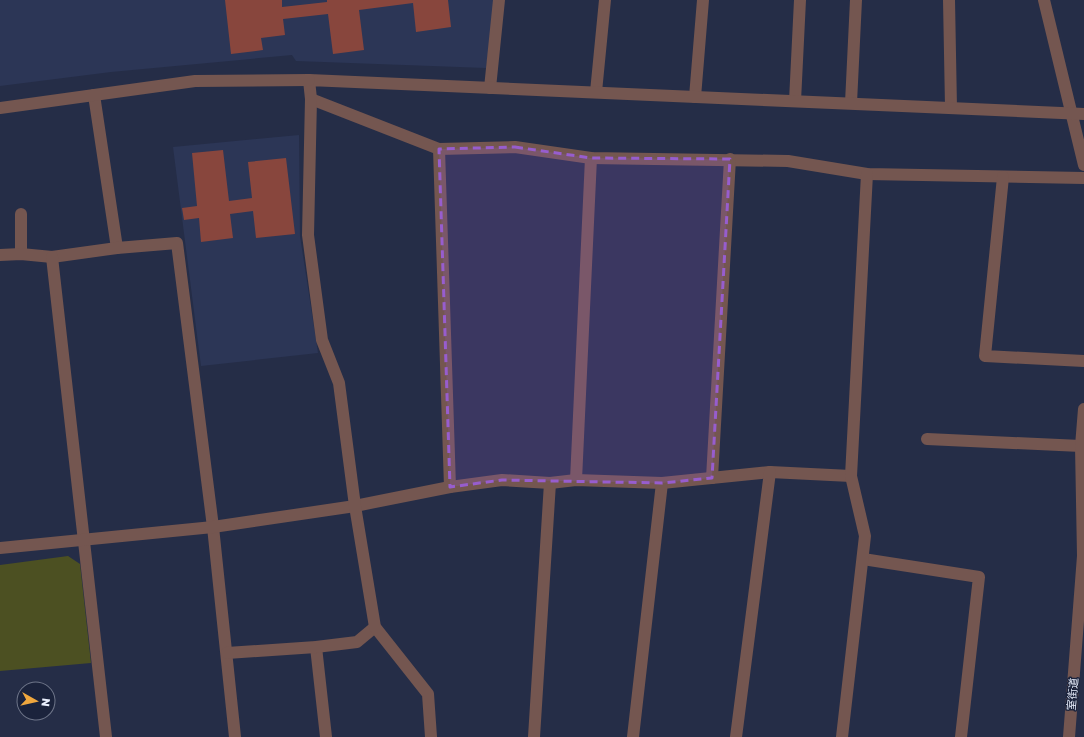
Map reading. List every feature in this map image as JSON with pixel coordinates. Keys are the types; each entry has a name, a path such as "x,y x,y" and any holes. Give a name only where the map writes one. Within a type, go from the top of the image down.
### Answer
{"street":[{"path":"490,88 499,0"},
{"path":"596,92 605,0"},
{"path":"695,96 703,0"},
{"path":"795,101 800,0"},
{"path":"851,103 856,0"},
{"path":"949,0 951,108"},
{"path":"1044,0 1084,165"},
{"path":"309,80 311,99 308,235 322,340 339,383 355,506 376,627 428,694 431,737"},
{"path":"0,108 195,81 309,80 1084,114"},
{"path":"94,95 117,248"},
{"path":"311,99 439,149 515,147 591,158 788,161 867,174 1084,178"},
{"path":"439,149 450,487"},
{"path":"576,480 591,158"},
{"path":"712,478 730,159"},
{"path":"842,737 865,536 852,476 867,174"},
{"path":"1003,177 985,356 1084,360"},
{"path":"21,214 21,254"},
{"path":"0,256 21,254 52,257 117,248 177,243 213,527 235,737"},
{"path":"52,257 106,737"},
{"name":"室街道","path":"1069,737 1083,556 1081,446 1084,409"},
{"path":"927,439 1081,446"},
{"path":"0,548 213,527 355,506 450,487 502,480 550,483 576,480 662,483 770,472 852,476"},
{"path":"736,737 770,472"},
{"path":"534,737 550,483"},
{"path":"633,737 662,483"},
{"path":"863,559 980,577 961,737"},
{"path":"227,652 316,647 357,642 376,627"},
{"path":"316,647 326,737"}],"highlighted area":[{"path":"515,147 591,158 730,159 712,478 662,483 502,480 450,487 439,149"}],"shaded area":[{"path":"0,0 496,0 486,68 296,61 292,55 111,72 0,86"},
{"path":"299,135 300,236 318,353 201,366 173,147"}],"green space":[{"path":"68,556 80,564 91,663 0,671 0,565"}],"building":[{"path":"225,0 282,0 282,7 327,2 327,0 448,0 451,27 416,32 413,3 359,10 364,50 333,54 328,14 283,19 285,35 261,38 263,50 231,54"},
{"path":"223,150 229,201 252,198 248,162 286,158 295,234 256,238 253,211 230,214 233,238 201,242 199,218 184,220 182,208 197,206 192,153"}]}
